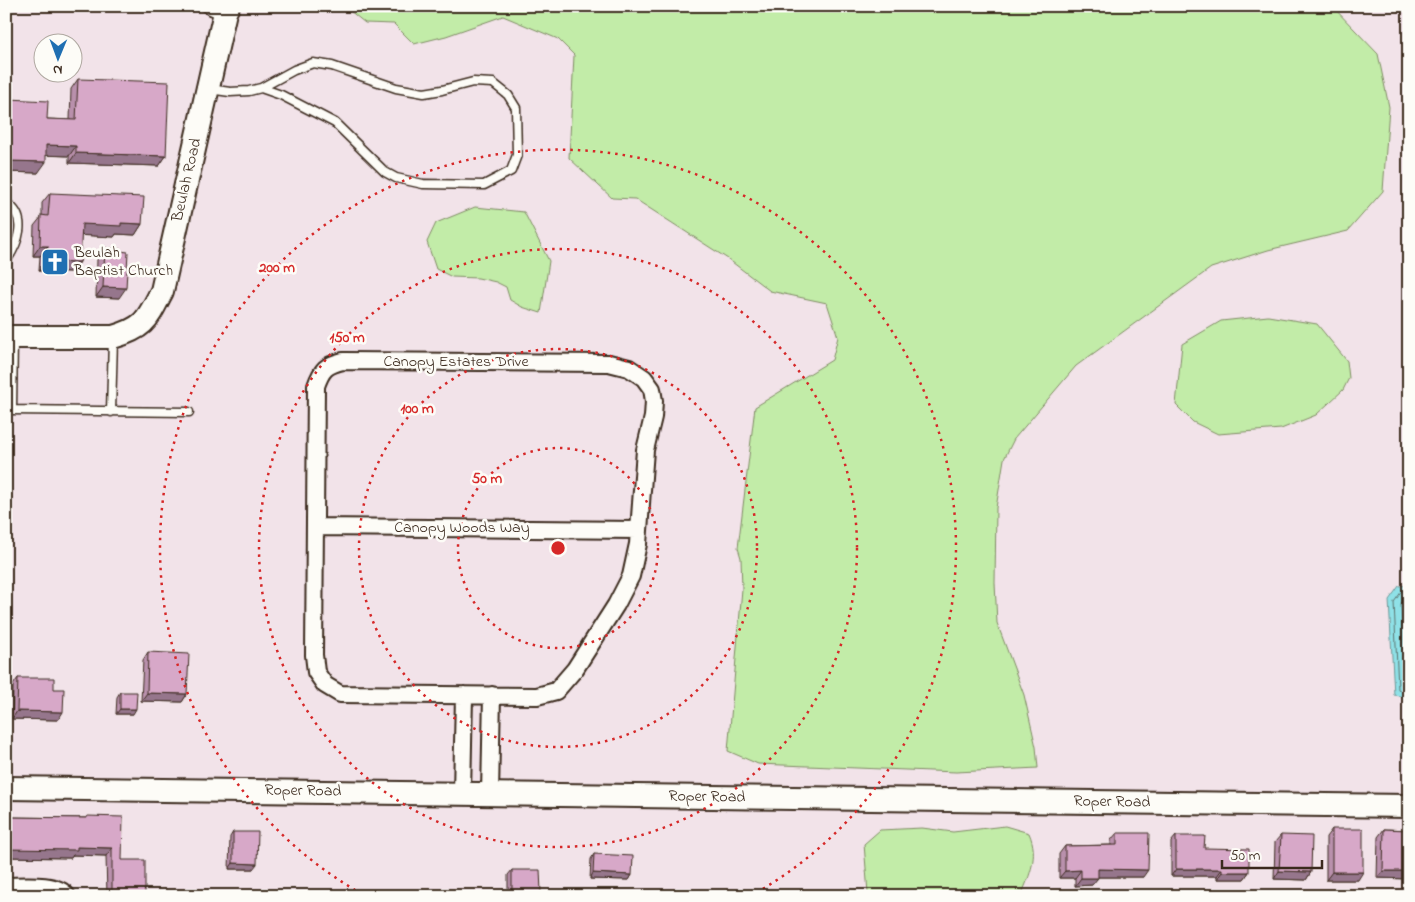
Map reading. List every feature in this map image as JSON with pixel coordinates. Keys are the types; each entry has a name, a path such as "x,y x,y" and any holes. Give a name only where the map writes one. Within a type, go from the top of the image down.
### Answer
{"street":[{"name":"Beulah Road","path":"10,337 113,337 137,328 149,317 162,292 208,88 221,8"},
{"name":"Canopy Estates Drive","path":"343,361 609,363 629,368 644,378 652,389 654,401 653,418 645,450 638,544 631,576 616,605 575,669 556,691 537,696 340,694 325,685 316,672 314,655 315,527 316,386 321,372 331,364 343,361"},
{"name":"Canopy Woods Way","path":"315,527 639,530"},
{"path":"462,794 464,695"},
{"path":"490,794 492,695"},
{"name":"Roper Road","path":"6,788 1409,806"},
{"path":"6,886 47,886 66,893 67,896"}],"lane":[{"path":"208,88 230,92 249,91 261,88 294,70 313,63 332,66 396,88 424,93 473,82 494,83 508,95 516,108 517,155 511,171 484,184 423,184 396,178 385,172 335,124 281,95 261,88"},
{"path":"6,203 14,208 19,227 16,244 6,261"},
{"path":"10,337 12,410 189,412"},
{"path":"112,412 113,337"}],"green space":[{"path":"344,6 1332,6 1378,54 1389,107 1383,191 1348,231 1268,250 1211,268 1076,366 1014,439 1004,459 996,508 995,583 997,623 1024,695 1036,747 1038,768 956,772 758,764 728,751 742,589 741,558 738,548 755,407 832,360 838,337 827,303 770,291 728,259 635,199 612,198 569,158 574,55 558,39 503,16 446,36 414,44 394,24 365,23"},
{"path":"475,207 524,212 549,261 541,313 522,307 510,300 506,287 496,282 478,278 452,277 436,269 427,242 436,223"},
{"path":"1268,316 1317,324 1347,361 1349,378 1343,390 1316,415 1281,429 1218,434 1193,422 1176,405 1182,344 1221,321"},
{"path":"1005,826 1029,833 1032,841 1032,865 1021,896 869,896 864,844 880,830 922,828 953,832"}],"water":[{"path":"1409,585 1409,696 1405,697 1394,695 1389,600 1399,586"}],"building":[{"path":"82,79 169,82 166,156 76,153 76,146 46,145 46,162 9,161 10,143 6,143 6,118 9,118 9,99 48,101 47,119 76,120 78,82 82,82"},
{"path":"50,193 144,197 142,224 121,223 121,226 82,224 80,262 47,261 48,246 40,246 41,215 48,216"},
{"path":"105,248 120,249 120,251 128,252 126,288 103,287"},
{"path":"148,652 189,654 187,694 147,693"},
{"path":"18,678 54,678 54,689 64,689 63,712 17,711"},
{"path":"120,692 137,692 136,709 120,709"},
{"path":"87,816 123,817 122,860 145,860 145,896 112,895 112,848 77,847 77,850 6,849 6,817 87,818"},
{"path":"1332,829 1363,829 1363,872 1332,872"},
{"path":"1384,829 1409,830 1409,871 1383,871"},
{"path":"233,832 258,832 257,864 233,863"},
{"path":"1117,833 1149,833 1148,870 1098,869 1098,878 1081,878 1081,870 1065,871 1065,846 1117,845"},
{"path":"1281,835 1312,836 1311,872 1279,871"},
{"path":"1176,836 1205,836 1204,848 1249,849 1249,872 1222,872 1222,869 1176,869"},
{"path":"594,854 633,856 632,875 593,873"},
{"path":"512,870 540,870 541,892 512,892"}],"place":[{"name":"Beulah Baptist Church","path":"55,262"}]}
